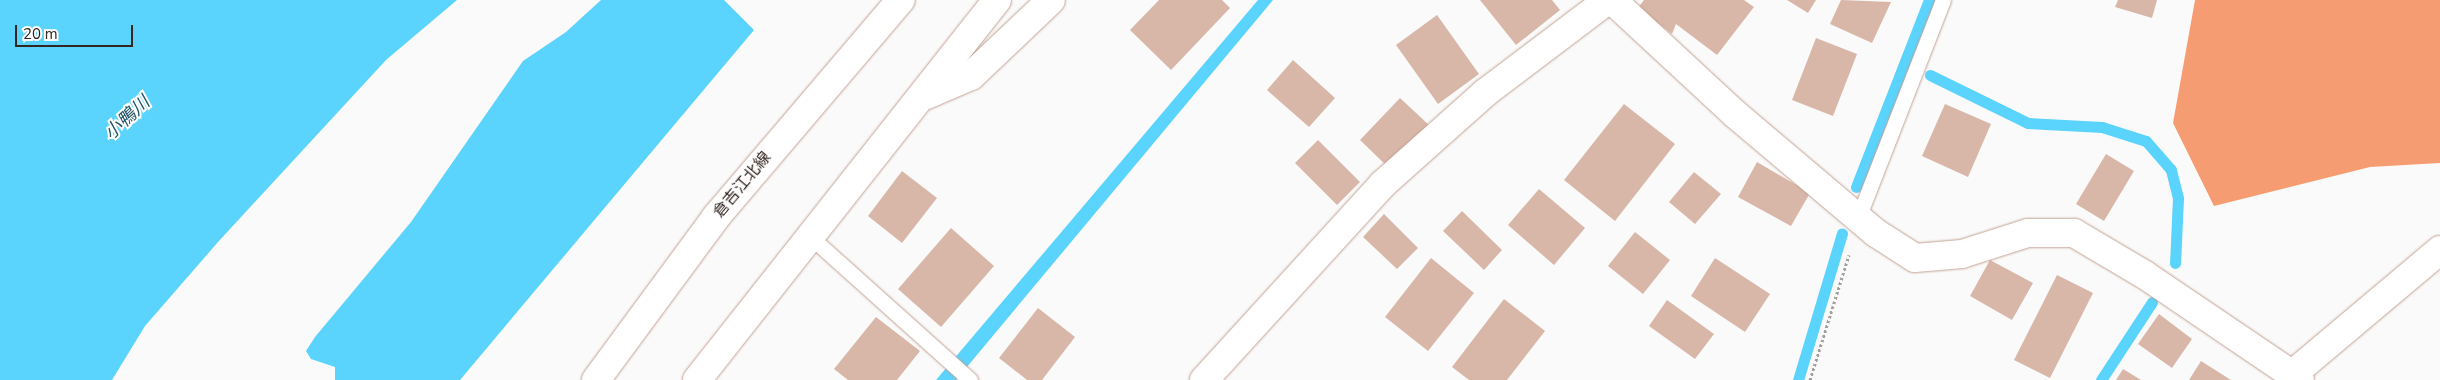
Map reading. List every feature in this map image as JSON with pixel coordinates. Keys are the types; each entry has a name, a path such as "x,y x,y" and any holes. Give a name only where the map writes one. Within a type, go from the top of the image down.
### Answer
{"street":[{"name":"倉吉江北線","path":"596,380 716,217 901,0"},
{"path":"697,380 813,239 997,0"},
{"path":"923,96 971,76 1051,0"},
{"path":"1204,380 1383,184 1485,93 1610,0 1858,218 1915,258 1962,254 2028,233 2074,233 2297,377 2440,250"}],"lane":[{"path":"1858,218 1943,0"},
{"path":"813,239 970,380"}],"path":[{"path":"1810,380 1834,310 1858,218"}],"shaded area":[{"path":"2195,0 2440,0 2440,163 2370,167 2214,206 2173,123"}],"water":[{"name":"小鴨川","path":"0,0 457,0 386,60 218,242 145,326 112,380 0,380"},
{"path":"601,0 724,0 754,30 460,380 335,380 335,367 311,359 306,351 315,337 411,222 523,61 566,32"},
{"path":"1258,0 1273,0 956,380 936,380"}],"building":[{"path":"1159,0 1222,0 1230,8 1171,70 1130,30"},
{"path":"1480,0 1552,0 1560,10 1516,45"},
{"path":"1644,0 1744,0 1754,7 1717,55 1676,24 1672,34 1638,8"},
{"path":"1787,0 1816,0 1808,13"},
{"path":"1841,0 1891,2 1872,43 1830,24"},
{"path":"2118,0 2157,0 2152,18 2115,7"},
{"path":"1437,15 1479,74 1438,104 1396,45"},
{"path":"1816,38 1857,54 1833,116 1792,100"},
{"path":"1293,60 1335,98 1309,127 1267,90"},
{"path":"1400,98 1430,126 1390,169 1360,140"},
{"path":"1624,104 1675,144 1615,221 1564,180"},
{"path":"1945,104 1991,124 1968,177 1922,156"},
{"path":"1318,140 1360,182 1337,205 1295,163"},
{"path":"2106,154 2134,171 2104,221 2076,204"},
{"path":"1757,162 1810,193 1791,226 1738,197"},
{"path":"902,171 937,198 902,243 868,216"},
{"path":"1694,172 1721,194 1695,224 1669,202"},
{"path":"1539,189 1585,228 1554,265 1508,225"},
{"path":"1462,211 1502,250 1484,270 1443,231"},
{"path":"1384,214 1418,248 1397,269 1363,237"},
{"path":"951,228 994,266 941,327 898,289"},
{"path":"1635,232 1670,260 1643,294 1608,266"},
{"path":"1431,258 1474,293 1428,351 1385,317"},
{"path":"1715,258 1770,294 1745,332 1691,296"},
{"path":"1990,260 2033,283 2012,320 1970,296"},
{"path":"2057,275 2093,293 2050,378 2014,360"},
{"path":"1504,299 1545,331 1507,380 1469,380 1452,367"},
{"path":"1667,300 1714,334 1695,359 1649,326"},
{"path":"1038,308 1075,337 1042,380 1027,380 999,358"},
{"path":"2159,314 2192,339 2172,368 2138,344"},
{"path":"876,317 920,351 897,380 848,380 834,369"},
{"path":"2201,361 2231,380 2189,380"},
{"path":"2123,369 2141,380 2116,380"}],"waterway":[{"path":"1856,187 1929,0"},
{"path":"1930,75 2028,123 2102,127 2146,141 2171,170 2178,198 2175,263"},
{"path":"1798,380 1842,233"},
{"path":"2101,380 2152,302"}]}
